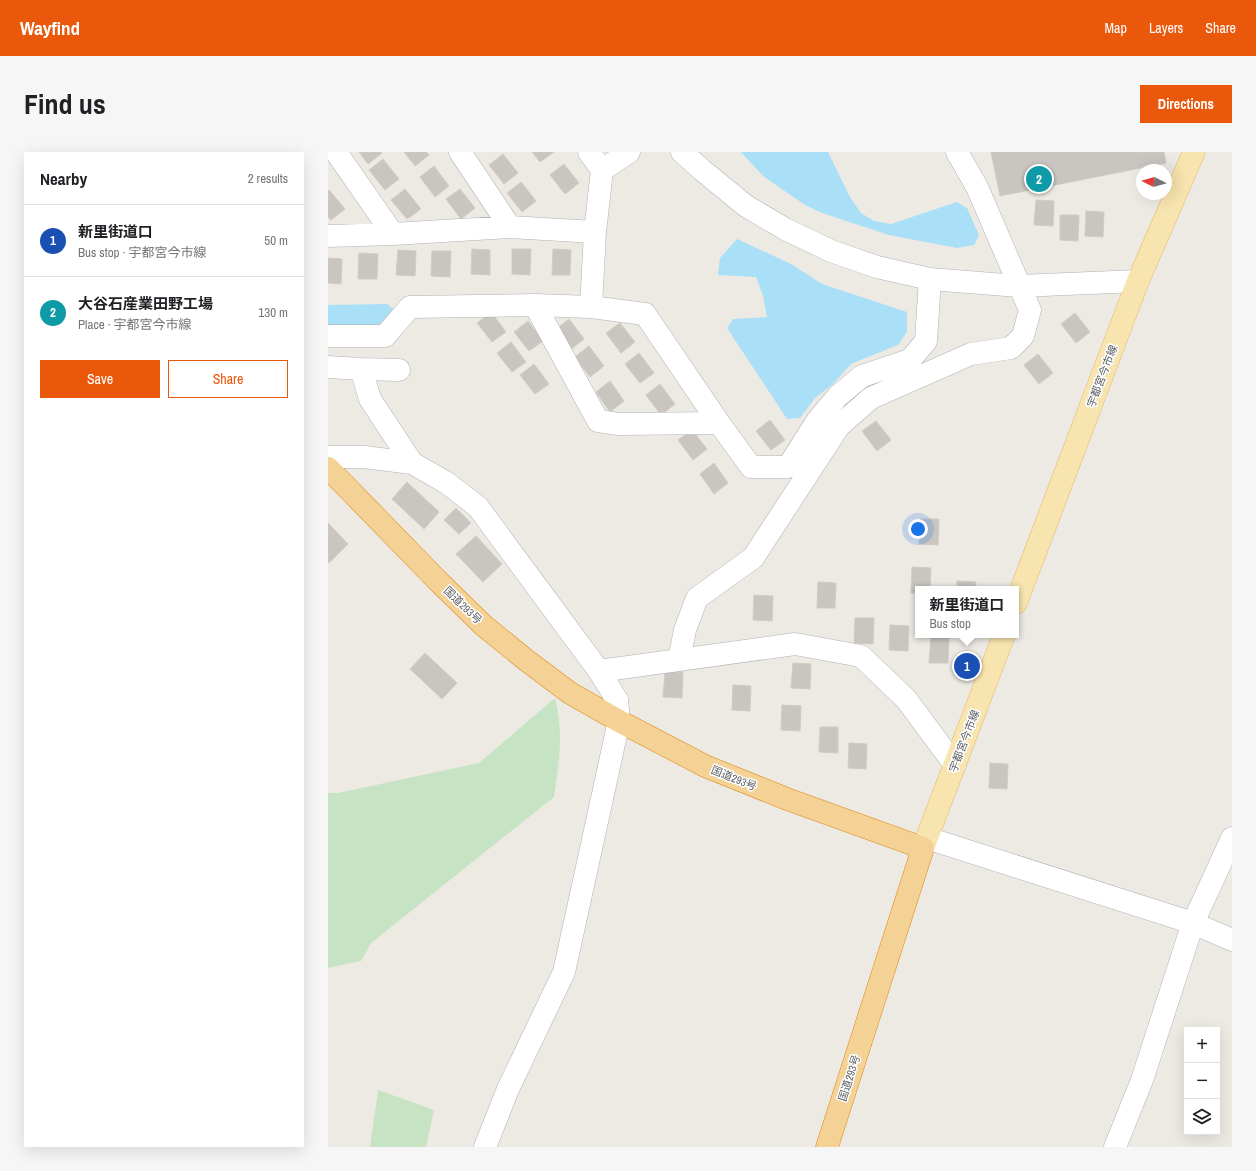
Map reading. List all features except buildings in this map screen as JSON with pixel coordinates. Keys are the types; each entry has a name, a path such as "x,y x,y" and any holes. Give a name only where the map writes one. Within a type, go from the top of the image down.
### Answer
{"highway":[{"name":"国道293号","path":"328,468 483,625 570,694 705,766 787,799 925,843 827,1147"}],"main road":[{"name":"宇都宮今市線","path":"1019,595 1138,281 1194,152"},
{"name":"宇都宮今市線","path":"925,843 1003,638"}],"street":[{"path":"336,152 393,234"},
{"path":"460,152 510,227"},
{"path":"589,152 602,170 595,232 591,307"},
{"path":"602,170 629,152"},
{"path":"682,152 746,206 785,229 831,251 877,267 930,279 1019,286 1138,281"},
{"path":"679,660 685,630 697,598 753,558 839,426 872,398 971,354 1010,348 1022,336 1030,310 977,187 957,152"},
{"path":"328,236 393,234 510,227 595,232"},
{"path":"328,336 385,336 410,307 535,305 591,307 645,314 719,423 751,467 788,467 817,421 838,396 862,376 910,360 926,341 930,279"},
{"path":"535,305 598,421 619,424 719,423"},
{"path":"328,366 399,370"},
{"path":"361,369 370,399 412,463"},
{"path":"328,457 364,457 412,463 447,483 478,507 599,671 617,700 619,721 564,972 508,1089 485,1147"},
{"path":"599,671 795,644 861,656 906,699 955,765"},
{"path":"1115,1147 1142,1080 1193,923 1232,838"},
{"path":"925,843 1193,923 1232,940"}],"green space":[{"path":"555,698 558,710 560,748 554,797 371,943 361,961 328,968 328,793 338,793 479,763"},
{"path":"378,1090 434,1110 426,1147 370,1147"}],"water":[{"path":"741,152 828,152 850,197 861,213 874,221 891,224 957,202 967,208 979,235 974,245 957,248 889,235 822,213 805,205 763,176"},
{"path":"737,239 791,264 822,284 907,312 907,332 898,345 851,364 832,385 815,398 800,418 787,419 727,328 733,319 767,317 763,296 756,277 718,275 720,258"},
{"path":"387,304 397,312 384,331 328,331 328,305"}],"place":[{"name":"大谷石産業田野工場","path":"1039,179"},
{"name":"新里街道口","path":"967,666"}]}
